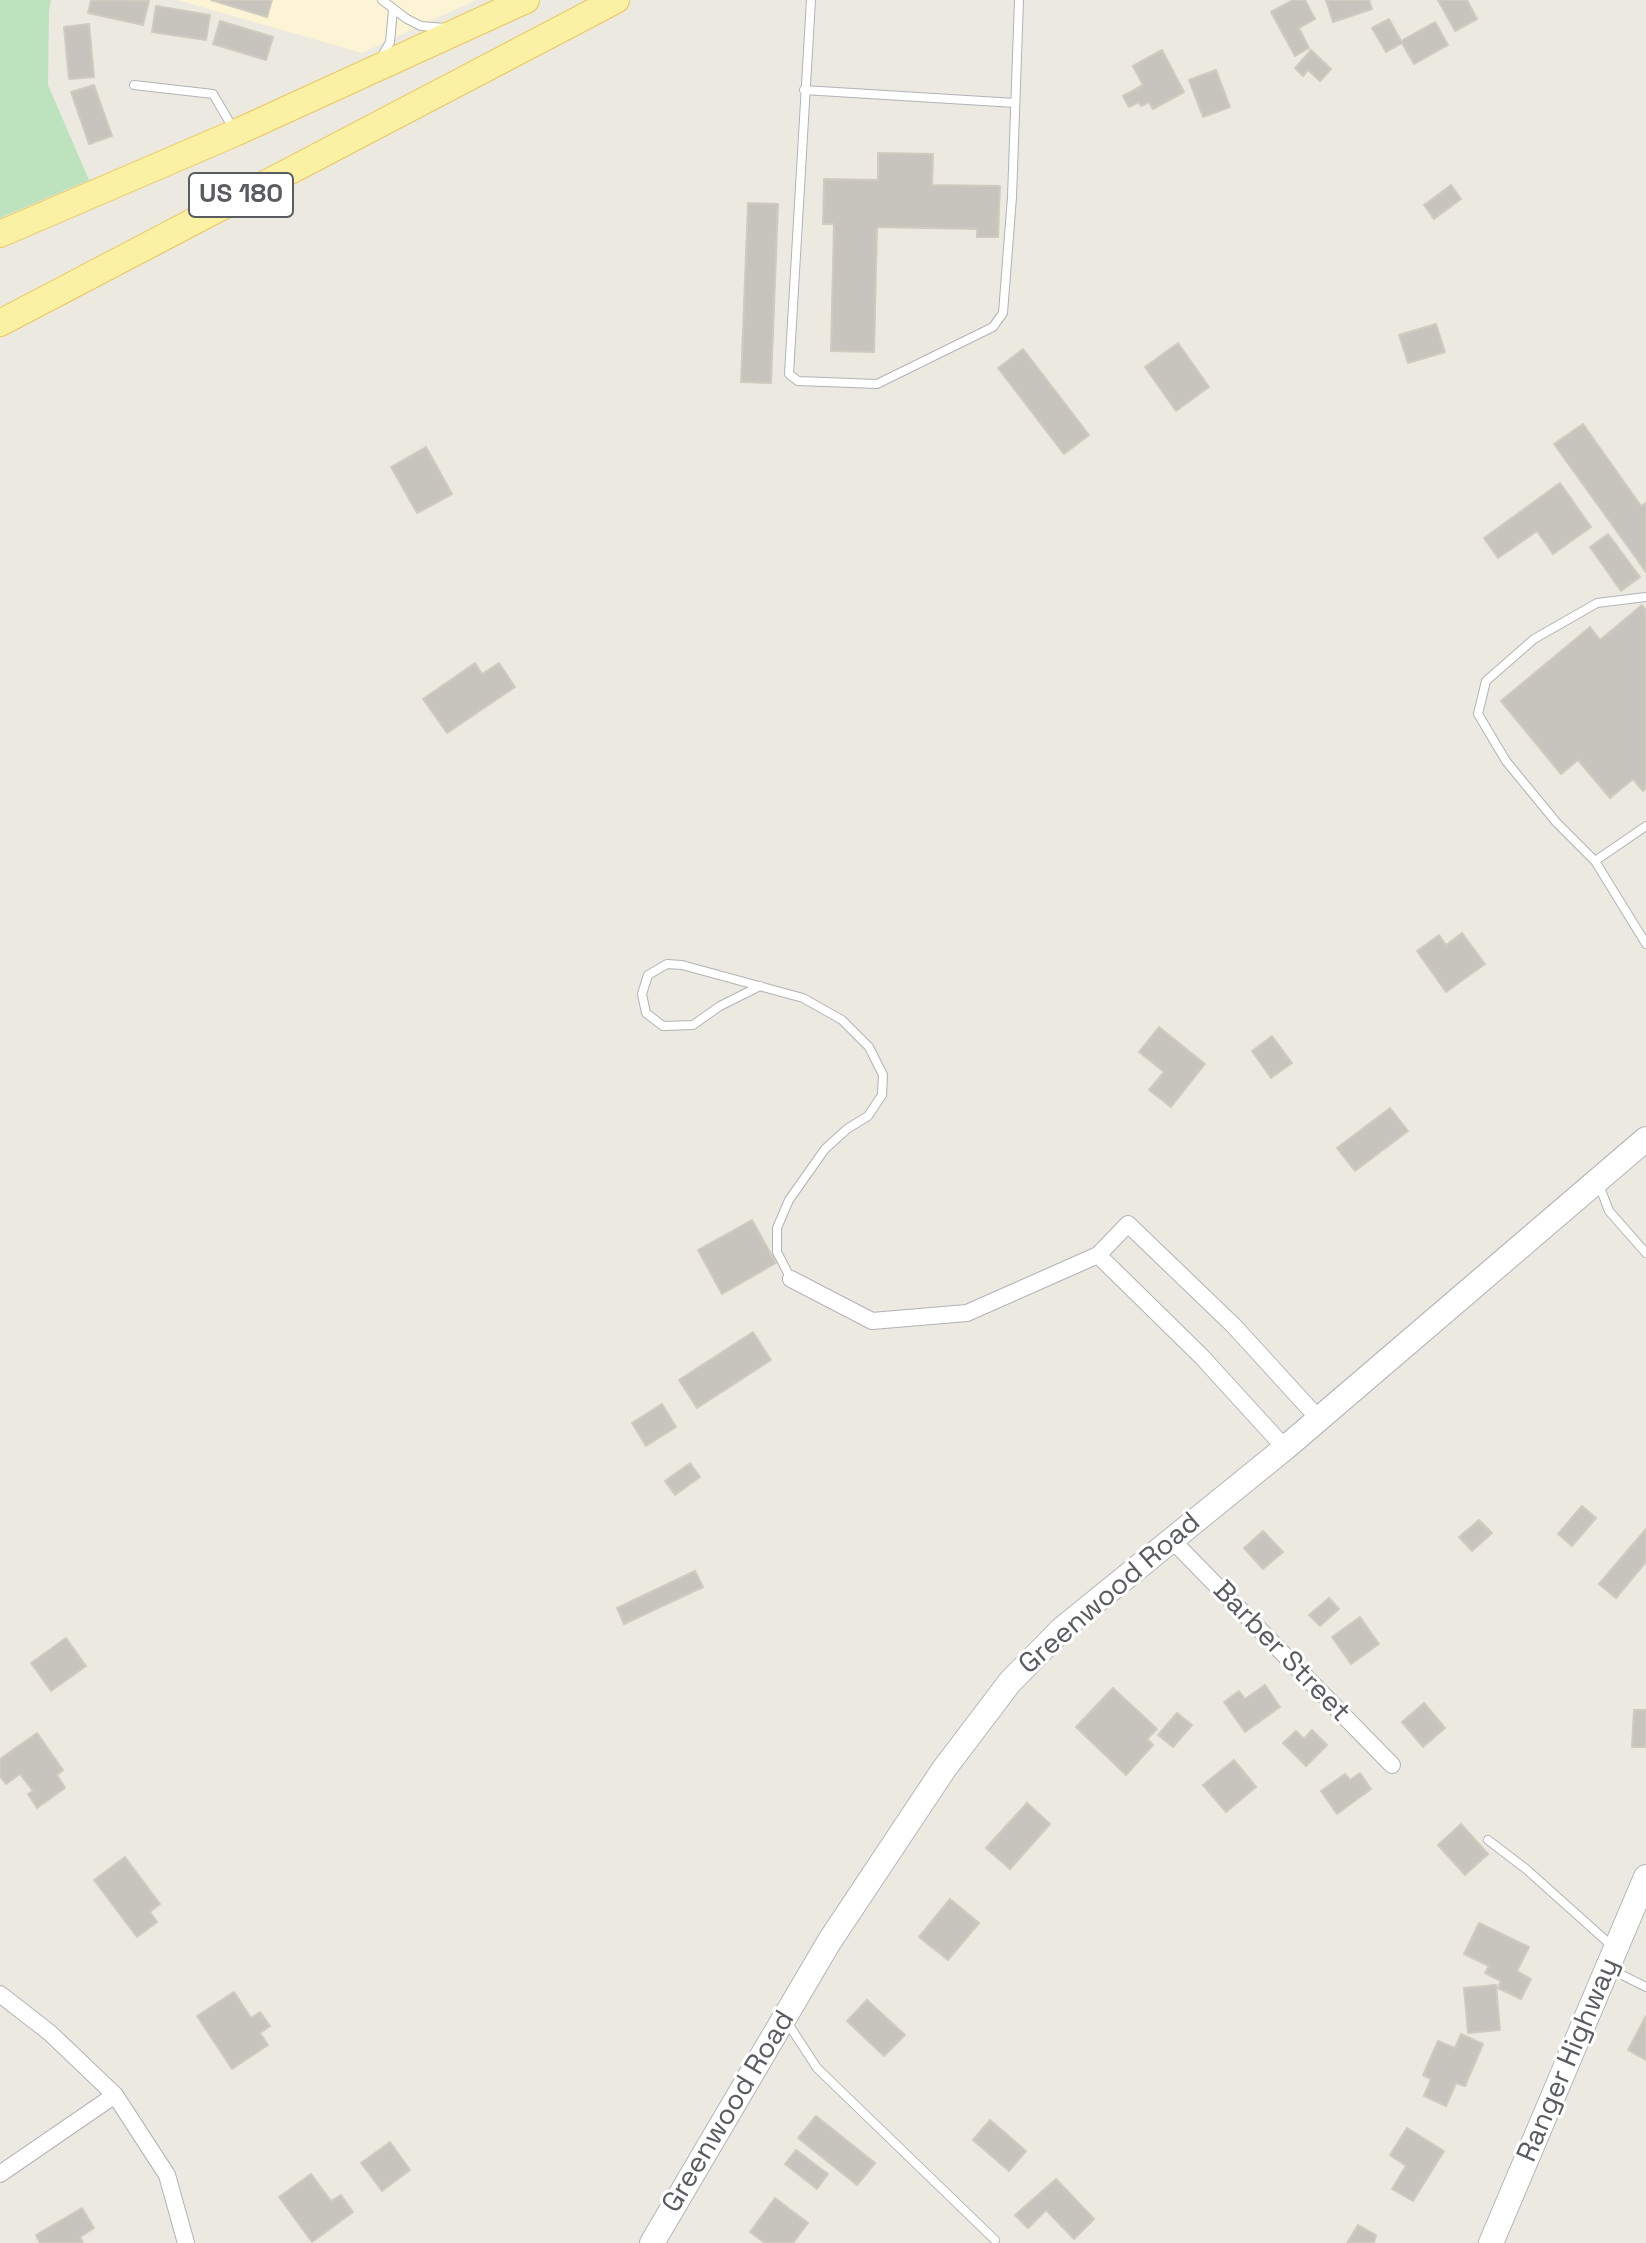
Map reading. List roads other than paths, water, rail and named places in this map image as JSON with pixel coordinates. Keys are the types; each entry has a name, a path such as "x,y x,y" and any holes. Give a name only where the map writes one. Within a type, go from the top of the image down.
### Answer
{"main road":[{"name":"US 180","path":"0,234 235,133 526,0"},
{"name":"US 180","path":"0,323 616,0"}],"street":[{"name":"Greenwood Road","path":"652,2243 829,1942 944,1769 1010,1682 1062,1629 1285,1448 1646,1139"},
{"path":"791,1279 872,1321 967,1313 1098,1255 1128,1224 1234,1326 1318,1418"},
{"path":"1098,1255 1202,1357 1285,1448"},
{"name":"Barber Street","path":"1171,1539 1392,1765"},
{"name":"Ranger Highway","path":"1491,2243 1646,1877"},
{"path":"0,1994 50,2033 115,2095 167,2175 186,2243"},
{"path":"0,2174 115,2095"}],"lane":[{"path":"382,0 421,26 467,27"},
{"path":"811,0 789,374 798,381 877,384 993,327 1003,313 1019,0"},
{"path":"366,73 390,42 393,10"},
{"path":"134,85 213,94 235,133"},
{"path":"804,90 1015,103"},
{"path":"1646,597 1597,603 1534,639 1486,681 1478,714 1506,761 1556,822 1595,861 1646,944"},
{"path":"1595,861 1646,826"},
{"path":"760,986 720,1006 693,1025 663,1026 646,1013 642,994 648,975 667,964 682,965 760,986 803,998 842,1020 869,1047 883,1075 882,1095 868,1116 847,1129 825,1149 789,1200 777,1228 777,1252 791,1279"},
{"path":"1597,1180 1609,1211 1646,1253"},
{"path":"1488,1840 1526,1869 1611,1958 1646,1987"},
{"path":"784,2018 817,2068 995,2240"}]}
